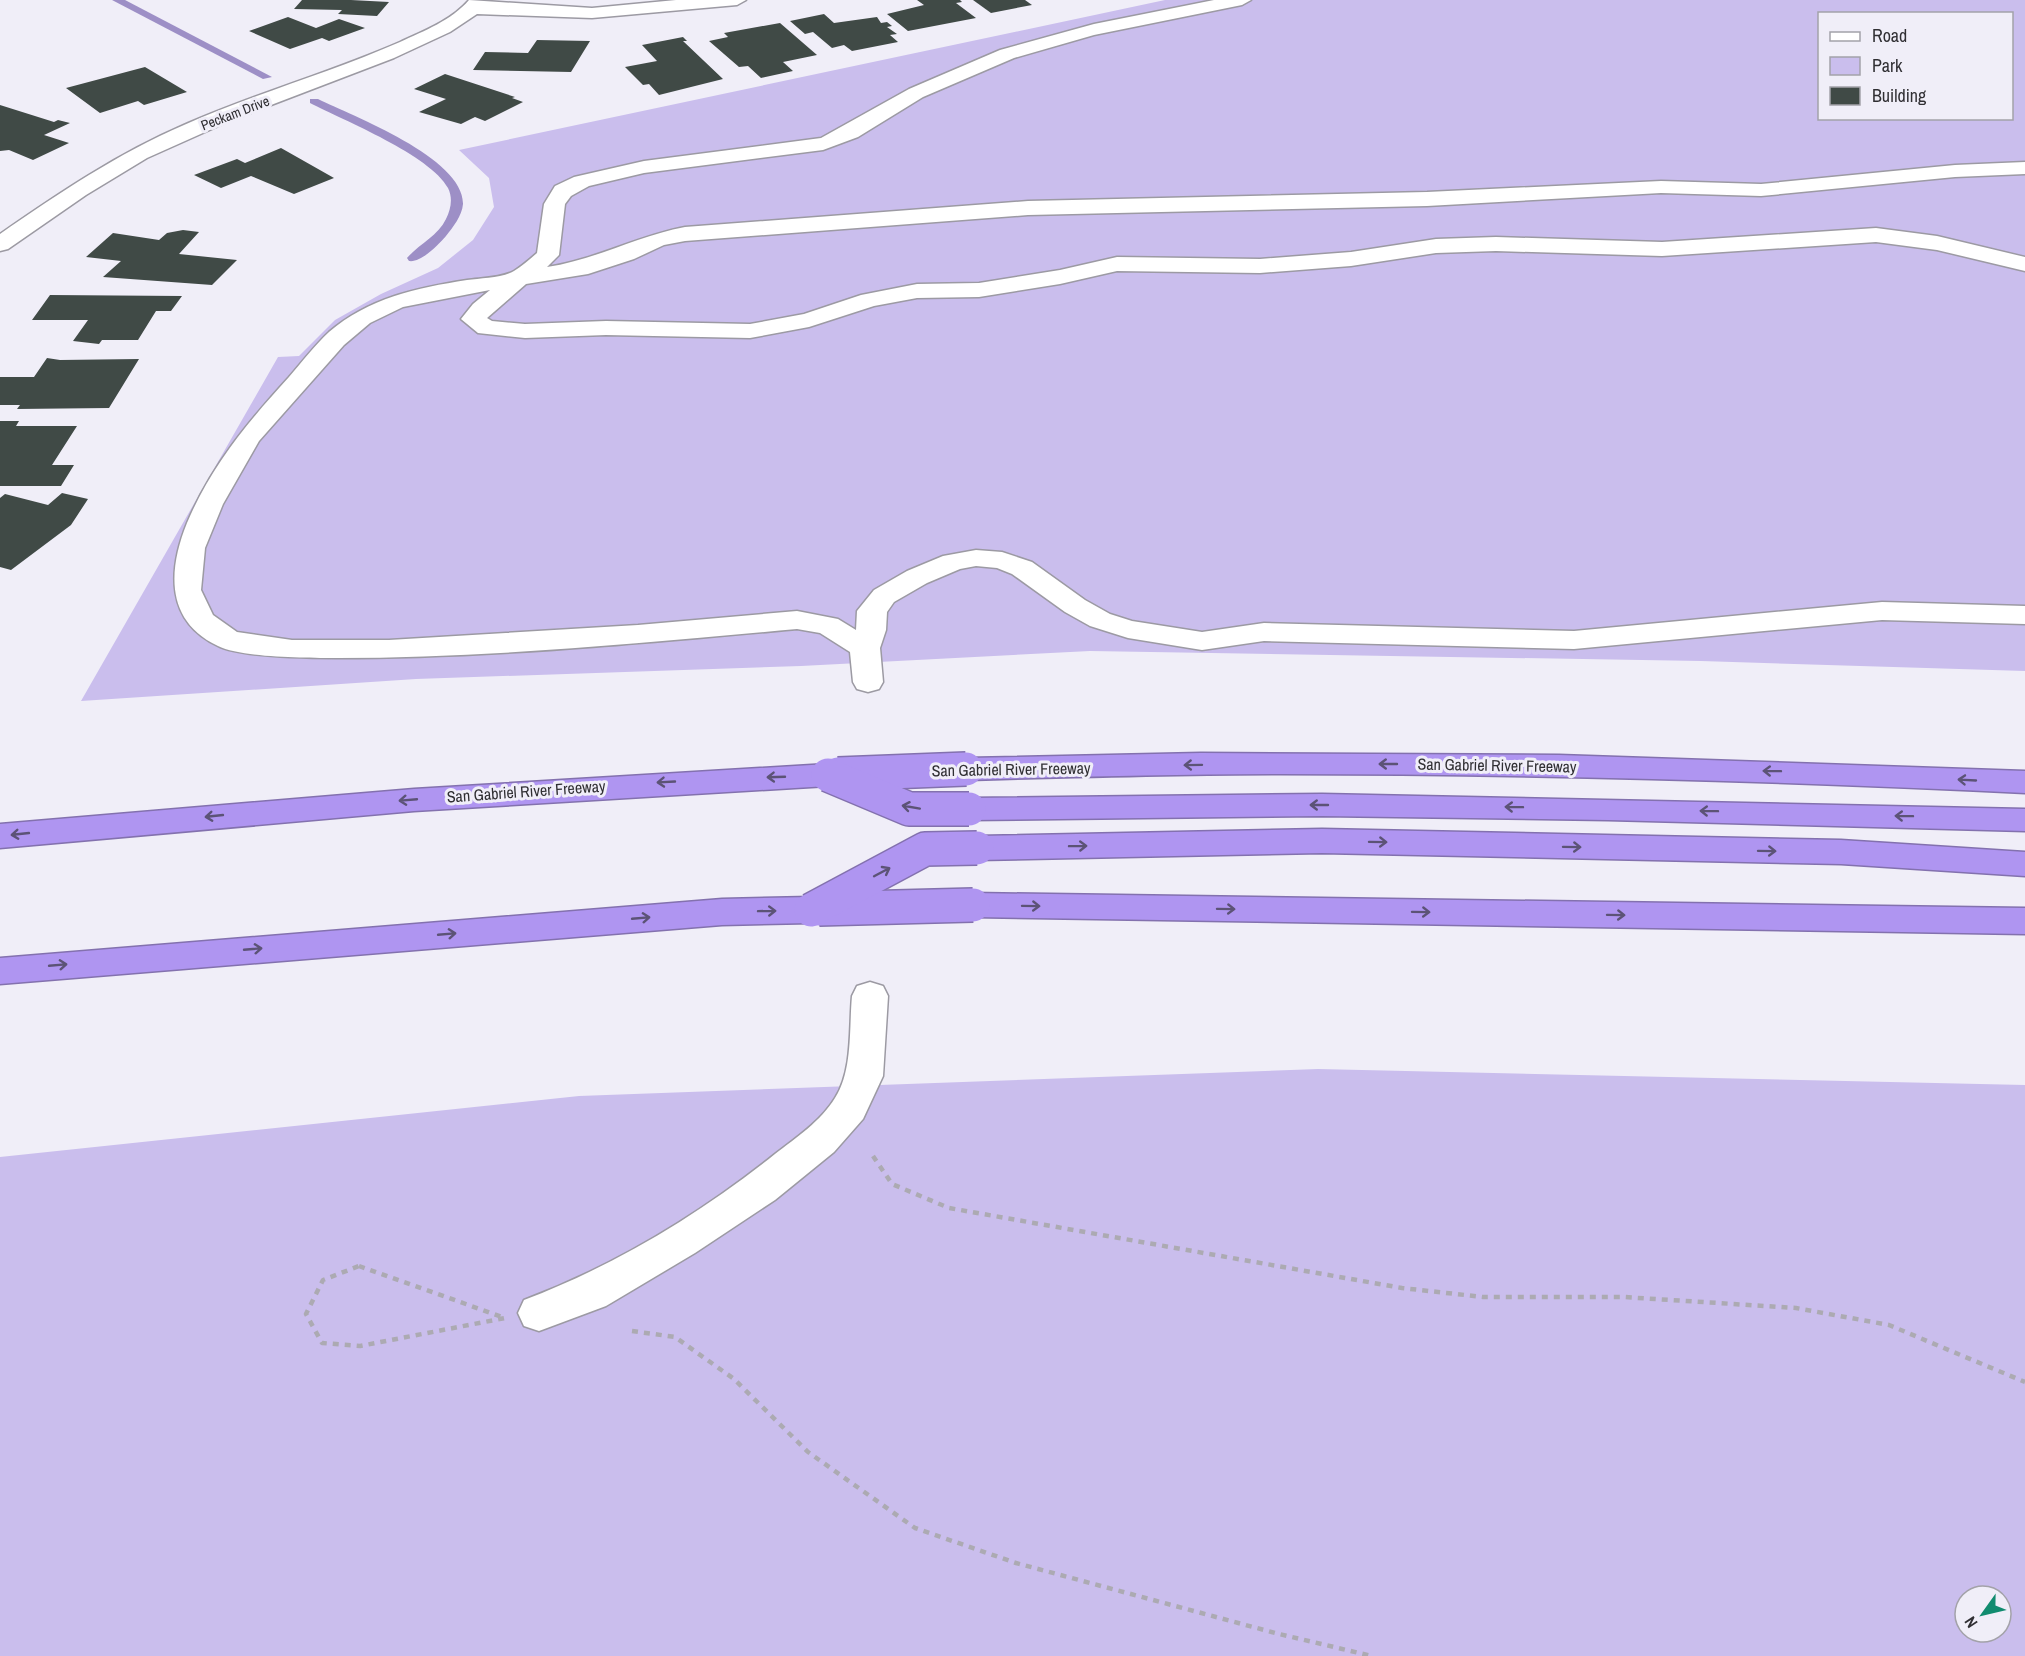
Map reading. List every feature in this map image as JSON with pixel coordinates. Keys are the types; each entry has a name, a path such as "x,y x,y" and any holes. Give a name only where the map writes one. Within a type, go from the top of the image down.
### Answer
{"highway":[{"name":"San Gabriel River Freeway","path":"0,836 226,814 493,793 724,779 966,769 1277,763 1499,764 1799,771 2025,782"},
{"path":"828,775 909,809 1322,805 1608,809 2025,820"},
{"path":"811,910 925,849 1322,841 1841,852 2025,864"},
{"path":"0,971 722,912 973,905 2025,921"}],"street":[{"path":"476,4 592,13 737,0"},
{"path":"1242,0 1050,40 1007,54 903,99 846,137 818,146 747,157 646,167 608,173 577,184 562,191 551,210 552,233 548,255 473,319 486,328 525,331 606,328 750,331 809,320 869,300 916,291 979,290 1060,277 1117,264 1260,266 1351,259 1448,245 1662,249 1876,235 1936,243 2025,264"},
{"name":"Peckam Drive","path":"0,244 102,173 161,142 226,115 368,64 436,31 476,4"},
{"path":"865,648 828,625 797,620 638,634 389,650 292,649 229,640 201,620 187,590 191,548 209,504 248,438 335,340 362,318 394,302 439,291 580,269 626,254 658,239 685,234 958,212 1260,201 1427,199 1661,187 1761,190 1955,171 2025,168"},
{"path":"868,682 865,648 871,630 872,611 884,596 917,577 953,562 976,558 1002,560 1022,568 1075,606 1100,620 1128,630 1202,641 1264,632 1574,640 1882,611 2025,615"},
{"path":"522,1315 591,1293 681,1241 761,1188 820,1141 850,1108 864,1076 870,996"}],"path":[{"path":"864,1076 868,1147 892,1185 949,1208 1402,1288 1483,1297 1624,1298 1796,1308 1889,1324 2025,1382"},
{"path":"359,1266 522,1315 360,1346 322,1343 306,1314 324,1280 359,1266"},
{"path":"620,1329 675,1337 734,1379 808,1452 915,1528 1016,1563 1279,1634 1372,1656"}],"green space":[{"path":"1165,0 2025,0 2025,671 1701,661 1090,651 801,666 416,679 81,701 278,357 299,356 335,320 381,294 438,268 473,240 494,207 489,178 459,150"},
{"path":"1318,1069 2025,1085 2025,1656 0,1656 0,1157 579,1096"}],"building":[{"path":"302,0 389,2 377,16 338,14 342,10 294,9"},
{"path":"917,0 960,0 962,2 956,3 976,18 908,31 887,14 924,5"},
{"path":"973,0 1025,0 1032,5 991,13"},
{"path":"824,14 834,23 877,17 881,23 887,22 892,26 887,27 897,34 890,35 898,42 852,51 844,45 832,48 813,32 805,34 790,21"},
{"path":"288,17 316,28 339,19 365,28 329,41 322,38 290,49 249,31"},
{"path":"780,23 817,55 783,62 793,71 761,78 748,66 739,67 709,41 728,37 724,33"},
{"path":"683,37 687,41 683,41 723,79 659,95 649,84 643,85 625,67 657,61 642,45"},
{"path":"537,40 590,41 571,72 473,70 485,52 528,53"},
{"path":"145,67 187,92 144,105 138,101 100,113 66,88"},
{"path":"445,74 515,97 512,98 523,102 485,121 475,117 461,124 419,112 446,99 414,89"},
{"path":"0,105 54,122 58,120 70,123 44,135 69,143 33,160 9,150 0,151"},
{"path":"281,148 334,178 294,194 251,176 221,188 194,175 237,159 245,163"},
{"path":"183,230 199,232 179,254 237,260 212,285 103,277 121,261 86,257 113,233 159,240 167,233"},
{"path":"50,295 182,296 171,311 156,311 138,340 102,340 99,344 73,341 88,320 32,320"},
{"path":"47,358 60,360 139,359 109,408 17,409 20,405 0,405 0,377 34,377"},
{"path":"0,421 19,421 16,426 77,426 52,465 74,465 61,486 0,486"},
{"path":"62,493 88,499 71,525 11,570 0,567 0,498 5,494 48,505"}],"waterway":[{"path":"117,0 267,77"},
{"path":"314,101 412,150 446,176 455,190 457,205 451,221 437,239 413,258"}]}
